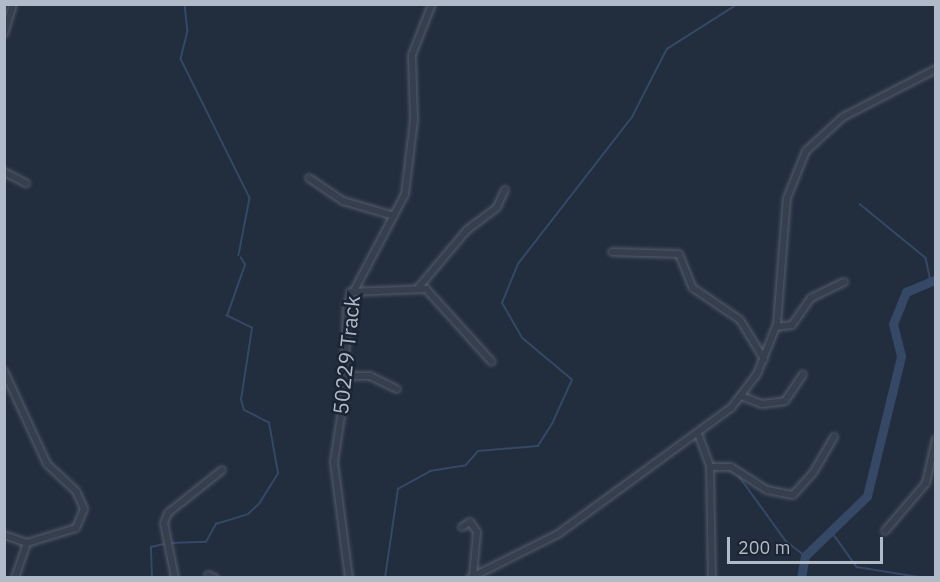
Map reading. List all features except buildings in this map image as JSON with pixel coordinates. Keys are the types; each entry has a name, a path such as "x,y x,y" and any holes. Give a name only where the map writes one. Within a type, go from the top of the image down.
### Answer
{"street":[{"path":"4,34 13,4"},
{"name":"50229 Track","path":"349,578 334,462 344,376 350,292 405,194 411,148 412,55 432,4"},
{"path":"472,577 558,534 699,436 741,396 764,359 776,327 787,198 806,151 843,117 936,69"},
{"path":"4,172 26,183"},
{"path":"309,178 343,201 394,216"},
{"path":"350,292 419,287 476,222 497,207 505,190"},
{"path":"612,252 679,254 693,288 740,320 764,359"},
{"path":"776,327 792,325 811,298 844,282"},
{"path":"419,287 492,362"},
{"path":"4,370 47,464 76,491 84,509 76,528 27,543 4,535"},
{"path":"741,396 778,404 794,394 802,374"},
{"path":"344,376 370,376 397,389"},
{"path":"699,436 710,467 712,578"},
{"path":"710,467 731,467 767,490 793,495 813,473 834,436"},
{"path":"885,531 926,483 936,439"},
{"path":"176,578 164,523 168,513 222,470"},
{"path":"462,527 470,522 477,532 472,577"},
{"path":"15,578 27,543"}],"waterway":[{"path":"185,4 188,31 181,59 250,198 239,255"},
{"path":"385,578 398,489 430,471 466,465 478,451 538,446 552,424 572,380 522,338 502,303 518,264 632,117 667,49 738,4"},
{"path":"860,204 926,258 931,281"},
{"path":"170,543 206,542 216,524 248,514 259,504 278,473 269,423 244,410 241,400 252,328 227,316 245,265 241,258"},
{"path":"801,578 805,556 867,496 901,356 893,324 906,292 936,279"},
{"path":"739,476 786,541 805,556"},
{"path":"832,532 857,567 926,578"},
{"path":"152,578 151,547 164,544"}]}
